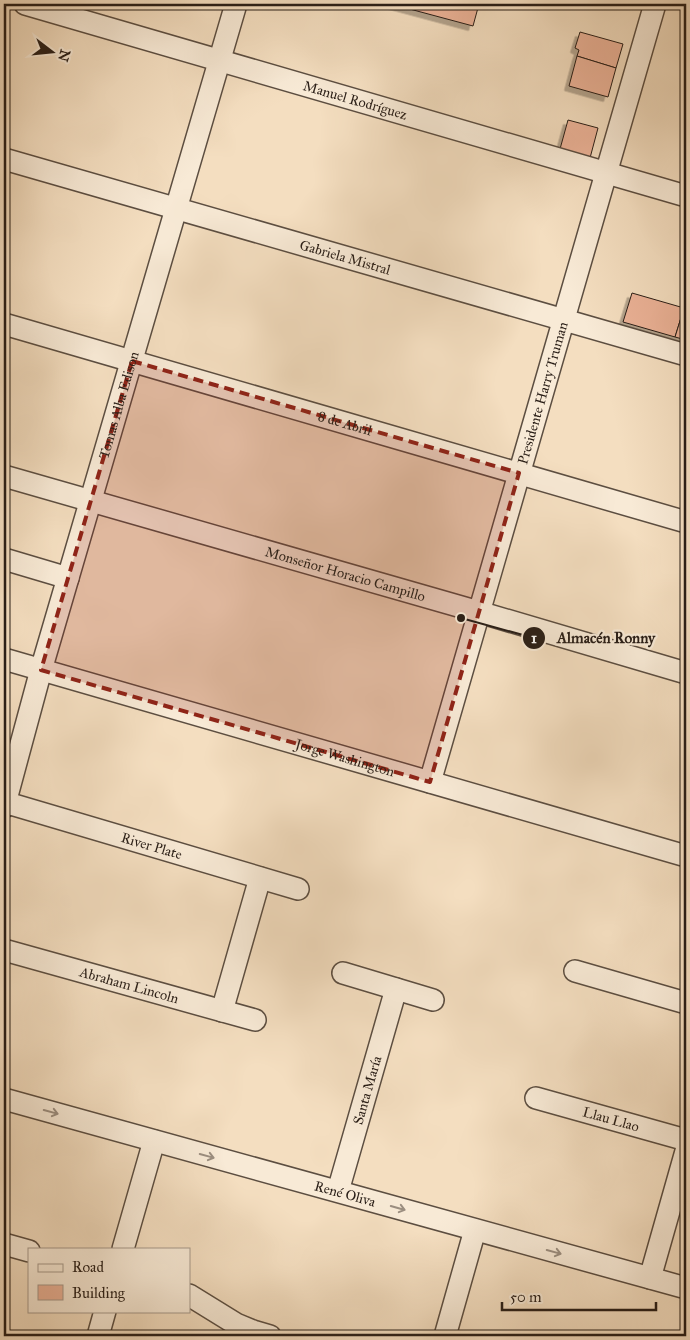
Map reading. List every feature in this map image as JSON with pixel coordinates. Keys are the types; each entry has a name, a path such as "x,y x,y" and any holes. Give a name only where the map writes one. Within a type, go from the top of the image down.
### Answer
{"street":[{"name":"Manuel Rodríguez","path":"25,4 686,196"},
{"name":"Tomas Alba Edison","path":"4,804 41,670 236,4"},
{"name":"Presidente Harry Truman","path":"430,782 655,4"},
{"name":"Gabriela Mistral","path":"4,159 686,355"},
{"name":"8 de Abril","path":"4,324 686,522"},
{"name":"Monseñor Horacio Campillo","path":"4,476 686,673"},
{"path":"4,559 68,578"},
{"name":"Jorge Washington","path":"4,659 686,856"},
{"name":"River Plate","path":"4,804 298,889"},
{"path":"222,1011 260,878"},
{"name":"Abraham Lincoln","path":"4,950 255,1020"},
{"path":"575,971 686,1003"},
{"path":"343,973 434,1000"},
{"name":"Santa María","path":"338,1191 396,989"},
{"name":"Llau Llao","path":"536,1098 686,1140"},
{"name":"René Oliva","path":"4,1099 686,1288"},
{"path":"123,1248 154,1141"},
{"path":"650,1278 686,1151"},
{"path":"445,1336 475,1230"},
{"path":"4,1244 28,1251"},
{"path":"190,1296 236,1324 270,1336"},
{"path":"98,1336 105,1312"}],"highlighted area":[{"path":"132,361 519,473 430,782 41,670"}],"building":[{"path":"391,4 479,4 473,26"},
{"path":"580,32 623,44 616,68 577,56 579,50 575,48"},
{"path":"577,56 616,68 608,97 569,86"},
{"path":"568,120 598,128 590,158 560,149"},
{"path":"632,293 684,308 675,337 623,322"},
{"path":"684,308 686,308 686,340 675,337"}],"place":[{"name":"Almacén Ronny","path":"461,618"}]}
